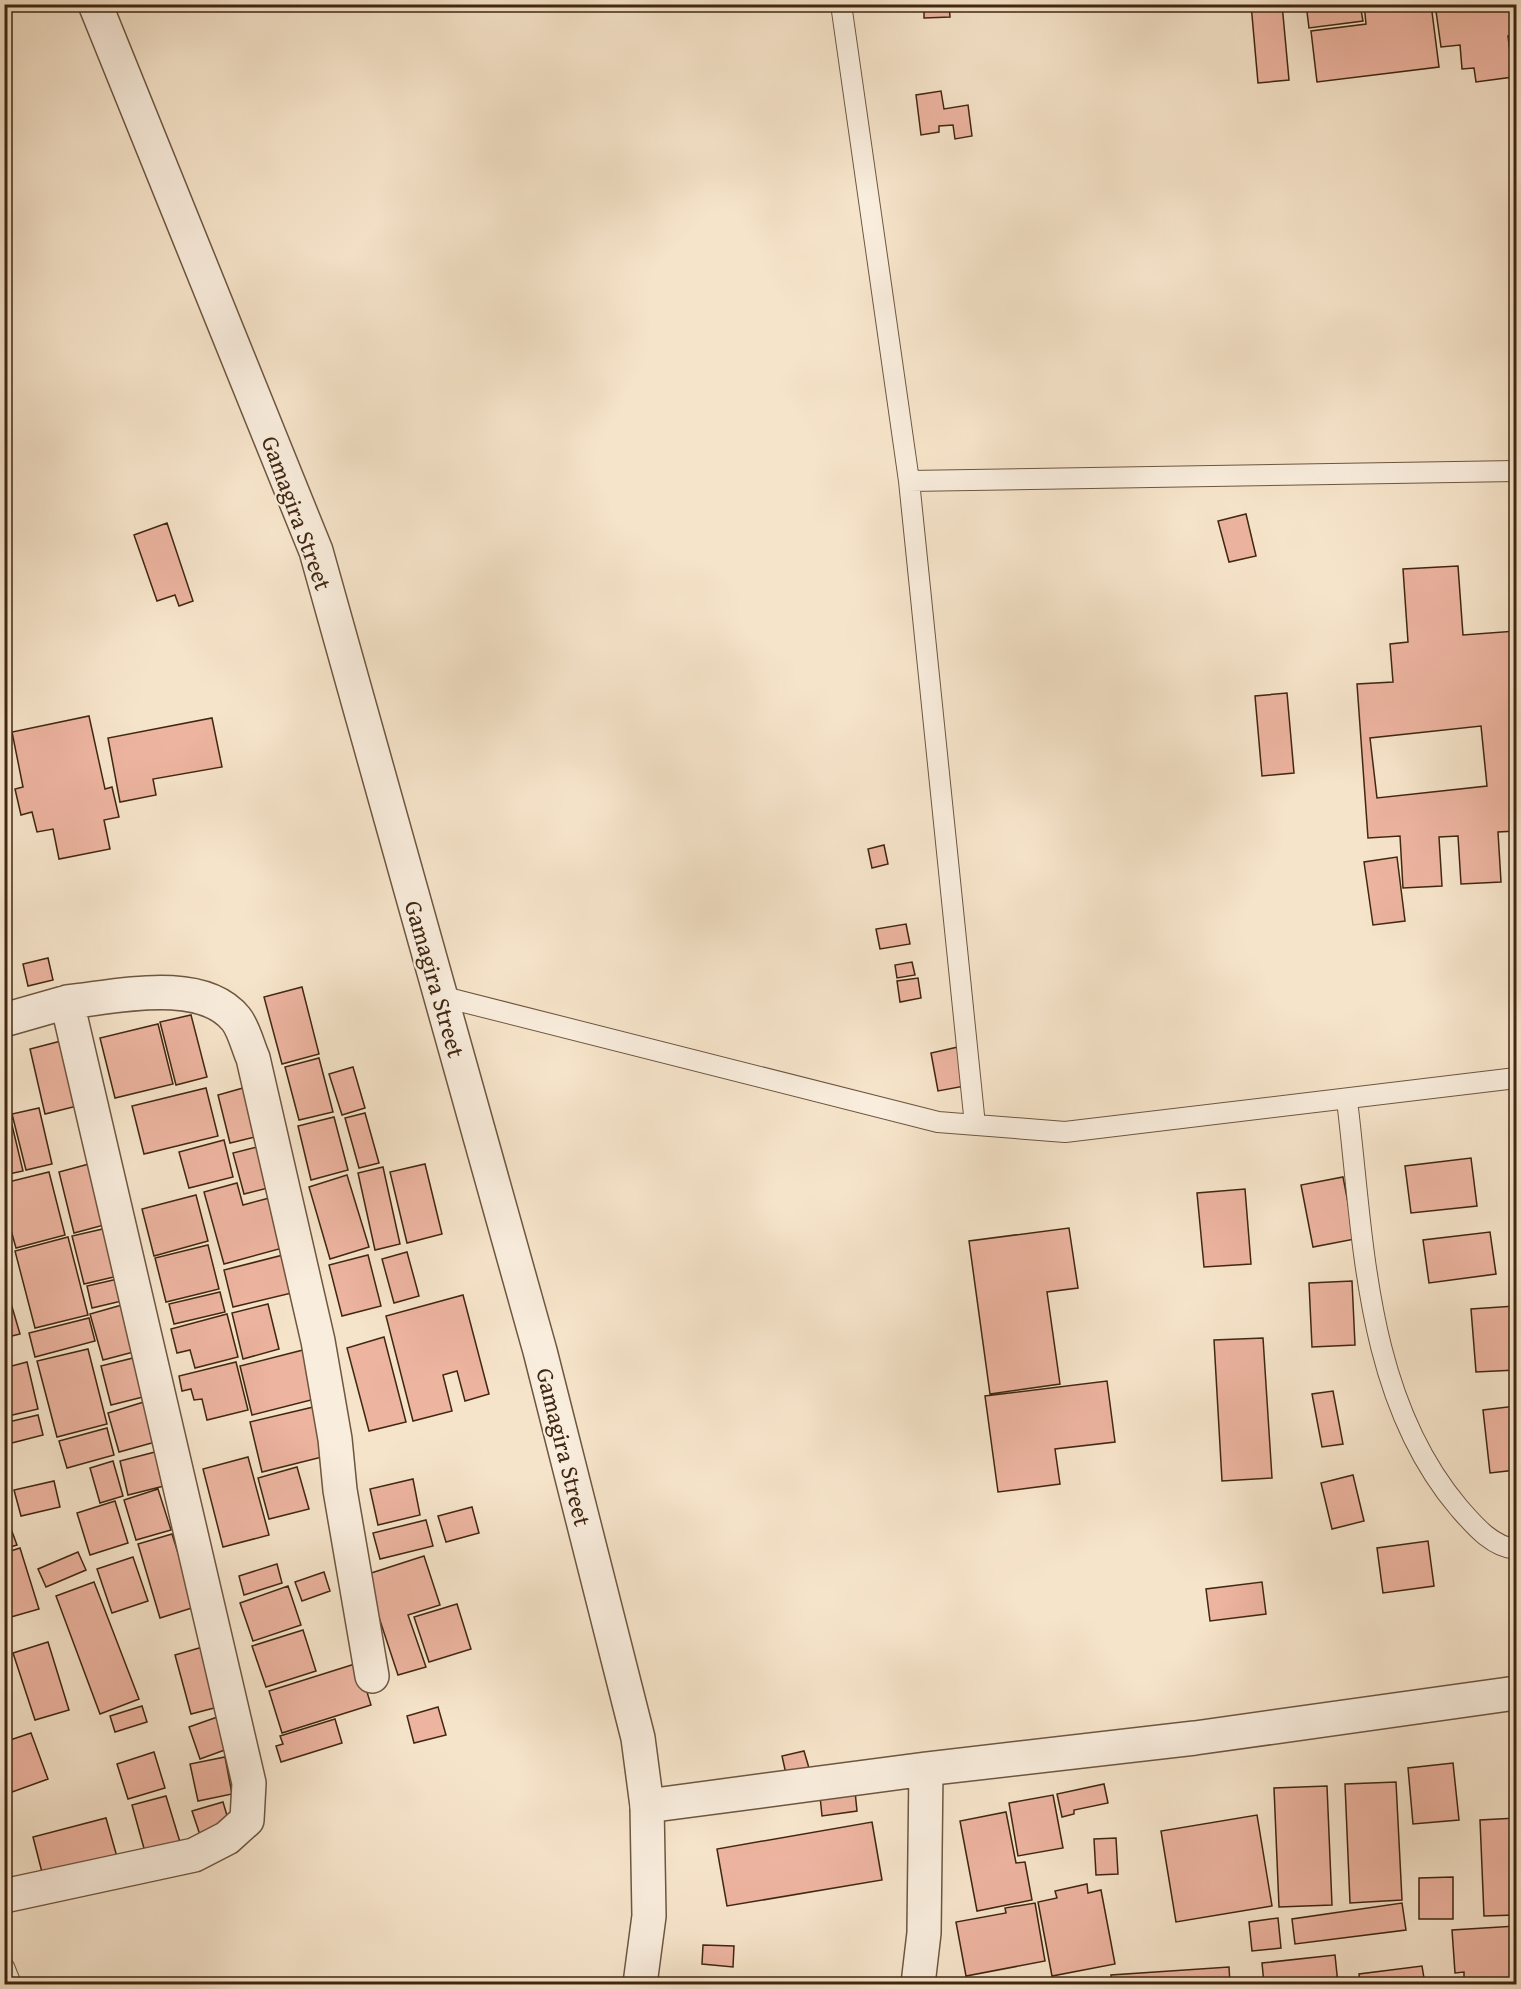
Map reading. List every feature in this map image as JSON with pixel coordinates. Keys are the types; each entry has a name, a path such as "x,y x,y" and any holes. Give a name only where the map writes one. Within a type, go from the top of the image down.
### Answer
{"street":[{"name":"Gamagira Street","path":"95,4 316,551 540,1351 638,1738 647,1806 649,1916 640,1984"},
{"path":"4,1020 67,1002 182,992 210,1000 237,1020 253,1058 318,1341 335,1439 340,1490 372,1676"},
{"path":"4,1896 194,1855 227,1838 247,1820 249,1783 67,1002"},
{"path":"647,1806 926,1768 1195,1738 1516,1693"},
{"path":"918,1984 924,1933 926,1768"}],"lane":[{"path":"841,4 909,481 975,1125"},
{"path":"909,481 1516,471"},
{"path":"440,996 938,1122 1065,1132 1516,1078"},
{"path":"1347,1100 1374,1318 1392,1390 1416,1447 1446,1493 1479,1532 1509,1548 1516,1548"},
{"path":"4,1967 11,1984"}],"building":[{"path":"924,4 949,4 950,17 924,18"},
{"path":"1251,4 1282,4 1289,80 1258,83"},
{"path":"1306,4 1360,4 1363,21 1309,28"},
{"path":"1364,4 1431,4 1439,67 1317,82 1311,31 1366,24"},
{"path":"1435,4 1508,4 1509,8 1512,8 1515,35 1508,36 1513,77 1476,82 1474,68 1462,69 1460,45 1441,47"},
{"path":"941,91 944,109 968,105 972,136 955,139 953,125 939,126 939,132 921,135 916,95"},
{"path":"1514,312 1516,312 1516,365 1514,365"},
{"path":"1246,514 1256,556 1229,562 1218,521"},
{"path":"167,523 193,601 179,606 175,595 157,601 134,535"},
{"path":"1458,566 1463,635 1516,631 1516,831 1498,832 1501,882 1461,884 1458,836 1439,837 1442,886 1403,888 1400,836 1368,838 1357,684 1393,682 1390,644 1408,642 1403,569","holes":["1481,726 1487,786 1377,798 1370,738"]},
{"path":"1287,693 1294,773 1262,776 1255,696"},
{"path":"89,716 105,789 112,787 119,817 104,820 110,849 59,859 53,829 37,832 32,812 21,815 15,789 23,787 12,732"},
{"path":"212,718 222,767 153,779 156,795 120,802 108,738"},
{"path":"1514,836 1516,836 1516,881"},
{"path":"884,845 888,864 872,868 868,849"},
{"path":"1397,857 1405,921 1373,925 1364,862"},
{"path":"906,924 910,944 880,949 876,929"},
{"path":"48,958 53,980 28,986 23,964"},
{"path":"912,962 915,975 897,978 895,965"},
{"path":"918,978 921,998 900,1002 897,981"},
{"path":"302,987 319,1054 282,1064 264,997"},
{"path":"191,1015 207,1077 176,1085 160,1022"},
{"path":"158,1024 173,1084 115,1098 100,1038"},
{"path":"61,1041 77,1106 45,1114 30,1049"},
{"path":"958,1047 965,1086 938,1091 931,1053"},
{"path":"319,1058 333,1112 299,1120 285,1067"},
{"path":"353,1067 365,1108 342,1115 329,1074"},
{"path":"4,1086 13,1119 4,1121"},
{"path":"206,1088 218,1136 144,1154 132,1106"},
{"path":"243,1088 255,1137 230,1143 218,1095"},
{"path":"39,1108 52,1164 26,1170 12,1114"},
{"path":"365,1113 379,1163 359,1168 345,1118"},
{"path":"334,1117 348,1170 311,1180 298,1126"},
{"path":"12,1125 23,1171 4,1175 4,1127"},
{"path":"224,1140 233,1177 189,1188 179,1152"},
{"path":"261,1146 272,1187 244,1194 233,1153"},
{"path":"1471,1158 1477,1206 1411,1213 1405,1166"},
{"path":"89,1164 104,1225 74,1233 59,1172"},
{"path":"425,1164 442,1234 407,1243 390,1172"},
{"path":"383,1167 400,1244 375,1250 358,1173"},
{"path":"49,1172 65,1235 16,1248 4,1205 4,1183"},
{"path":"347,1175 369,1247 330,1259 309,1187"},
{"path":"1343,1177 1355,1239 1313,1247 1301,1185"},
{"path":"237,1183 243,1205 277,1196 290,1246 224,1264 204,1192"},
{"path":"1245,1189 1251,1264 1204,1267 1197,1193"},
{"path":"196,1195 208,1241 154,1256 142,1209"},
{"path":"107,1228 118,1276 84,1284 72,1236"},
{"path":"1069,1228 1078,1288 1047,1292 1060,1384 990,1394 969,1241"},
{"path":"1490,1232 1496,1274 1429,1283 1423,1240"},
{"path":"68,1237 88,1315 35,1328 15,1251"},
{"path":"208,1245 219,1289 166,1302 155,1258"},
{"path":"407,1252 419,1296 394,1303 382,1259"},
{"path":"291,1253 300,1291 233,1307 224,1270"},
{"path":"368,1255 381,1306 342,1316 329,1265"},
{"path":"122,1278 126,1300 92,1308 87,1286"},
{"path":"1352,1281 1355,1345 1312,1347 1309,1283"},
{"path":"220,1292 225,1312 174,1324 169,1304"},
{"path":"463,1295 489,1394 465,1401 457,1371 443,1375 452,1411 413,1421 386,1316"},
{"path":"10,1300 20,1334 4,1338 4,1302"},
{"path":"129,1303 141,1350 103,1360 90,1314"},
{"path":"268,1304 279,1349 243,1359 232,1313"},
{"path":"1515,1306 1516,1370 1476,1372 1471,1309"},
{"path":"227,1314 238,1357 195,1368 190,1350 177,1353 171,1329"},
{"path":"89,1318 95,1341 35,1357 29,1333"},
{"path":"384,1337 406,1422 369,1431 347,1348"},
{"path":"1263,1338 1272,1478 1222,1481 1214,1340"},
{"path":"88,1349 107,1424 57,1437 37,1361"},
{"path":"303,1350 315,1399 252,1415 240,1366"},
{"path":"133,1358 143,1397 111,1405 101,1366"},
{"path":"27,1362 38,1409 4,1417 4,1368"},
{"path":"236,1362 248,1410 207,1420 202,1399 194,1400 191,1389 182,1391 179,1376"},
{"path":"1107,1381 1115,1442 1055,1449 1060,1484 998,1492 985,1396"},
{"path":"1333,1391 1343,1444 1322,1447 1312,1394"},
{"path":"147,1401 159,1441 119,1452 108,1413"},
{"path":"322,1405 334,1454 262,1472 250,1422"},
{"path":"1516,1406 1516,1470 1490,1473 1483,1410"},
{"path":"38,1415 43,1435 4,1445 4,1423"},
{"path":"107,1428 114,1455 67,1468 59,1441"},
{"path":"159,1451 168,1485 128,1495 120,1461"},
{"path":"248,1457 269,1535 223,1547 203,1469"},
{"path":"113,1461 123,1496 100,1503 90,1468"},
{"path":"297,1467 309,1509 269,1519 258,1478"},
{"path":"1353,1475 1364,1521 1332,1529 1321,1483"},
{"path":"413,1479 420,1515 378,1525 370,1489"},
{"path":"54,1481 60,1507 21,1516 14,1490"},
{"path":"158,1489 171,1530 136,1540 124,1500"},
{"path":"115,1501 128,1543 90,1555 77,1513"},
{"path":"472,1507 479,1533 446,1542 438,1516"},
{"path":"4,1510 17,1545 4,1549"},
{"path":"426,1520 433,1546 380,1559 373,1533"},
{"path":"172,1534 195,1607 160,1618 138,1544"},
{"path":"1428,1541 1434,1586 1383,1593 1377,1548"},
{"path":"20,1548 39,1609 4,1619 4,1553"},
{"path":"78,1552 86,1570 46,1587 38,1569"},
{"path":"424,1556 440,1605 408,1615 426,1667 398,1675 365,1575"},
{"path":"133,1557 148,1601 112,1613 97,1569"},
{"path":"277,1564 282,1583 244,1595 239,1576"},
{"path":"324,1572 330,1591 302,1601 295,1582"},
{"path":"94,1582 139,1699 100,1714 56,1596"},
{"path":"1262,1582 1266,1614 1210,1621 1206,1589"},
{"path":"288,1586 301,1625 253,1641 240,1603"},
{"path":"457,1604 471,1649 429,1662 414,1617"},
{"path":"303,1630 316,1671 266,1687 252,1646"},
{"path":"48,1642 69,1710 35,1720 13,1653"},
{"path":"206,1646 222,1706 191,1714 175,1655"},
{"path":"358,1663 371,1705 282,1733 269,1691"},
{"path":"142,1706 147,1722 115,1732 110,1716"},
{"path":"438,1707 446,1735 414,1743 407,1716"},
{"path":"223,1715 233,1747 200,1759 189,1727"},
{"path":"4,1716 10,1733 4,1735"},
{"path":"335,1719 342,1743 281,1762 276,1746 283,1744 280,1736"},
{"path":"31,1733 48,1779 4,1795 4,1742"},
{"path":"804,1751 809,1768 786,1774 782,1756"},
{"path":"154,1752 165,1788 128,1799 117,1764"},
{"path":"225,1757 232,1794 198,1801 190,1764"},
{"path":"1453,1763 1459,1820 1413,1824 1408,1768"},
{"path":"1396,1782 1402,1900 1350,1903 1345,1784"},
{"path":"1104,1784 1108,1803 1074,1810 1074,1814 1062,1817 1057,1794"},
{"path":"1327,1786 1332,1905 1279,1907 1274,1788"},
{"path":"855,1791 857,1811 822,1816 820,1796"},
{"path":"1053,1795 1063,1848 1018,1856 1009,1803"},
{"path":"166,1796 180,1842 145,1852 132,1805"},
{"path":"223,1802 231,1829 201,1838 192,1811"},
{"path":"1006,1812 1016,1863 1025,1862 1032,1900 977,1911 960,1821"},
{"path":"1257,1815 1272,1906 1176,1922 1161,1831"},
{"path":"106,1818 119,1864 45,1884 33,1837"},
{"path":"1516,1818 1516,1915 1484,1916 1480,1820"},
{"path":"872,1822 882,1880 727,1906 717,1849"},
{"path":"1116,1838 1118,1874 1096,1875 1094,1839"},
{"path":"1453,1877 1453,1919 1419,1919 1419,1878"},
{"path":"1087,1884 1088,1893 1101,1890 1115,1964 1052,1976 1038,1902 1057,1898 1055,1891"},
{"path":"1035,1903 1045,1961 966,1976 956,1922 1006,1913 1005,1908"},
{"path":"1402,1903 1406,1930 1295,1944 1292,1919"},
{"path":"1278,1918 1281,1948 1252,1951 1249,1922"},
{"path":"1516,1926 1516,1984 1464,1984 1464,1972 1455,1973 1452,1930"},
{"path":"703,1945 734,1946 733,1967 702,1964"},
{"path":"1335,1955 1338,1984 1264,1984 1262,1963"},
{"path":"1422,1966 1425,1984 1360,1984 1359,1974"},
{"path":"1229,1967 1230,1984 1112,1984 1111,1975"}]}
